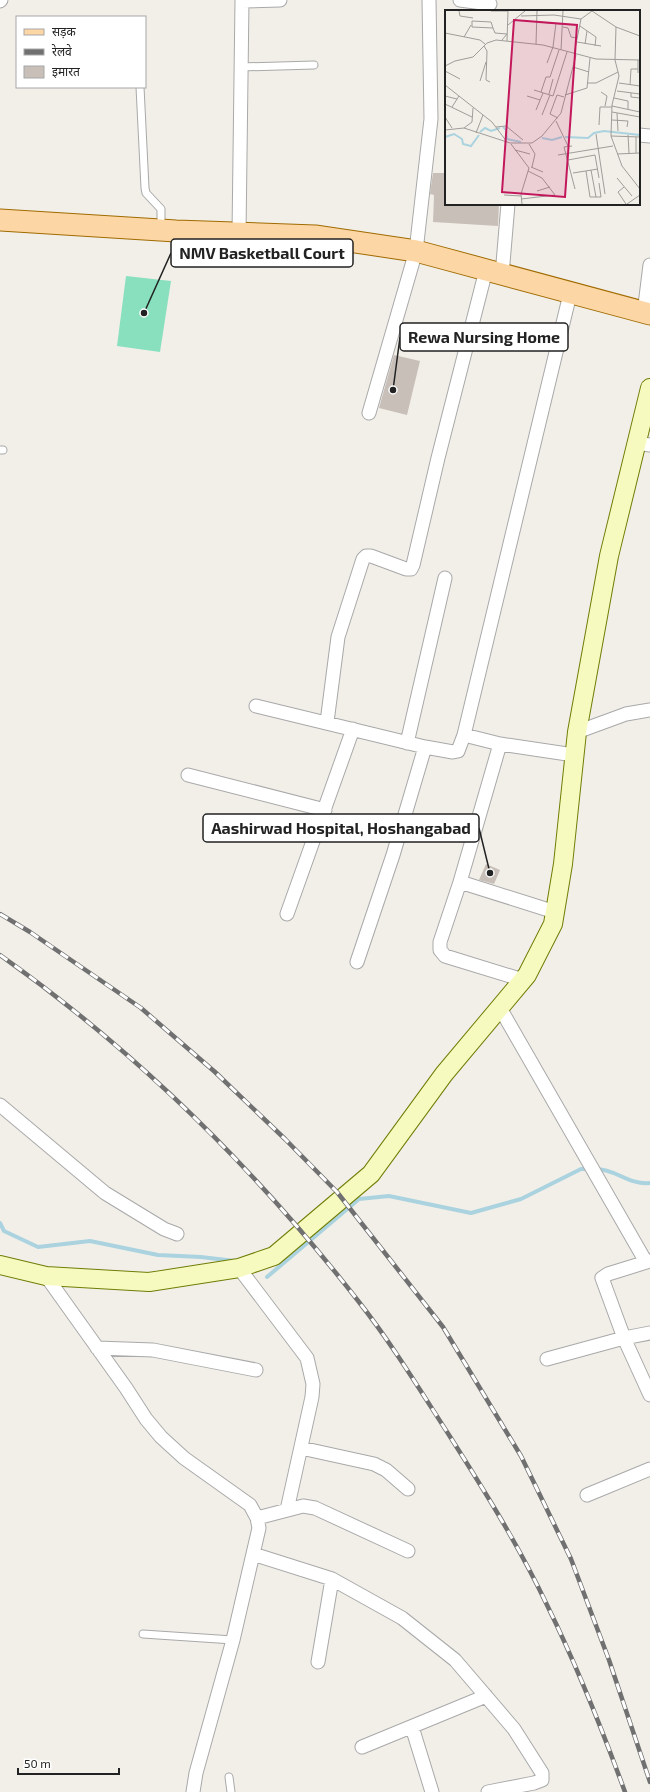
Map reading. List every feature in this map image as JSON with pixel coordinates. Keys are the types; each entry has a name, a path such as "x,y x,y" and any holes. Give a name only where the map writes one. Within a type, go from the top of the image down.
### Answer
{"main road":[{"path":"0,220 160,230 315,236 416,251 570,294 647,313"}],"street":[{"path":"238,233 242,0 280,0"},
{"path":"369,413 416,251 431,119 429,0"},
{"path":"460,0 491,5"},
{"path":"640,135 650,136"},
{"path":"327,722 338,637 363,559 366,556 371,556 406,569 410,569 413,565 438,458 494,272 508,205"},
{"path":"647,313 650,265"},
{"path":"256,706 327,722 407,743 453,752 458,751 464,735 570,294"},
{"path":"0,1255 7,1267 46,1276 149,1282 239,1268 274,1256 371,1174 444,1074 527,975 553,924 563,864 577,732 609,556 643,444 650,388"},
{"path":"407,743 445,578"},
{"path":"577,732 626,714 650,710"},
{"path":"287,914 354,729"},
{"path":"464,735 500,744 574,755"},
{"path":"500,744 460,882 440,942 440,950 445,956 523,980"},
{"path":"357,962 393,855 425,747"},
{"path":"188,775 325,810"},
{"path":"460,882 555,912"},
{"path":"500,1008 597,1179 648,1262 608,1274 602,1278 624,1338 650,1395"},
{"path":"0,1105 105,1193 164,1229 177,1234"},
{"path":"239,1268 307,1358 313,1384 312,1397 287,1510"},
{"path":"46,1276 146,1419 161,1437 184,1458 250,1505 257,1518 259,1528 233,1640 196,1773 193,1792"},
{"path":"547,1360 624,1338 650,1333"},
{"path":"97,1348 153,1350 256,1370"},
{"path":"301,1448 374,1464 386,1470 408,1489"},
{"path":"587,1496 650,1469"},
{"path":"257,1518 302,1506 315,1508 408,1551"},
{"path":"253,1554 332,1578 402,1618 455,1660 514,1729 542,1773 542,1780 534,1783 488,1792"},
{"path":"318,1662 332,1578"},
{"path":"362,1747 486,1696"},
{"path":"412,1726 432,1792"}],"lane":[{"path":"241,67 314,65"},
{"path":"140,88 145,188 146,193 161,209 160,230"},
{"path":"143,1634 233,1640"},
{"path":"229,1777 231,1792"}],"green space":[{"path":"126,276 171,281 160,352 117,346"}],"building":[{"path":"433,173 445,173 445,205 499,205 498,226 433,222 434,195 430,194"},
{"path":"394,355 420,361 407,415 379,408"},
{"path":"486,864 500,870 494,884 479,880"}],"waterway":[{"path":"267,1277 359,1199 389,1196 471,1213 521,1199 581,1169 589,1169"},
{"path":"596,1169 610,1171 635,1182 650,1183"},
{"path":"0,1223 4,1231 38,1247 90,1241 158,1255 201,1257 235,1261"}],"railway":[{"path":"0,914 30,932 141,1008 215,1072 285,1139 337,1192 443,1327 521,1456 571,1559 609,1660 650,1782"},
{"path":"0,955 99,1031 192,1115 279,1206 320,1253 383,1334 406,1367 501,1518 525,1561 579,1674 625,1792"}],"place":[{"name":"NMV Basketball Court","path":"144,313"},
{"name":"Rewa Nursing Home","path":"393,390"},
{"name":"Aashirwad Hospital, Hoshangabad","path":"490,873"}]}
